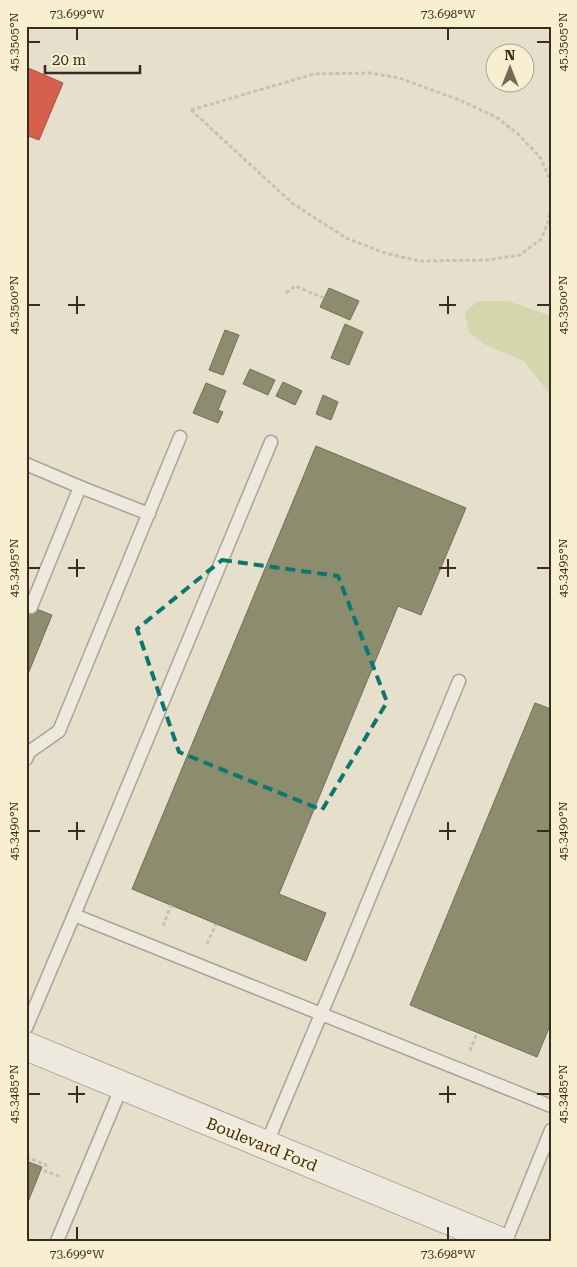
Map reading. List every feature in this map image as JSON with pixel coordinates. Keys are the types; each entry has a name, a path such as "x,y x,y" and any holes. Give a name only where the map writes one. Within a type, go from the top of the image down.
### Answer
{"street":[{"name":"Boulevard Ford","path":"26,1046 499,1241"}],"lane":[{"path":"26,759 29,752 59,731 180,436"},
{"path":"26,1028 271,442"},
{"path":"26,464 149,514"},
{"path":"31,606 80,486"},
{"path":"266,1145 459,681"},
{"path":"74,916 551,1106"},
{"path":"57,1241 122,1086"},
{"path":"506,1241 551,1130"}],"path":[{"path":"551,188 549,177 540,156 496,116 457,99 399,78 370,73 314,74 191,110 292,203 346,238 385,253 420,261 488,260 520,255 541,239 549,224 551,208"},
{"path":"286,293 295,286 324,298"},
{"path":"469,1053 477,1033"},
{"path":"26,1157 46,1165 45,1171"}],"highlighted area":[{"path":"222,560 338,576 387,702 322,810 179,752 137,629"}],"green space":[{"path":"478,301 508,301 551,316 551,396 524,361 484,344 469,332 465,312"}],"building: Commerces":[{"path":"26,67 63,83 39,140 26,135"}],"building: Industrie":[{"path":"329,288 359,301 350,320 320,307"},
{"path":"345,324 363,332 349,365 331,358"},
{"path":"225,330 239,335 223,375 209,370"},
{"path":"250,369 275,380 268,395 243,384"},
{"path":"283,382 302,391 295,405 276,396"},
{"path":"206,383 226,391 218,410 223,412 218,423 193,413"},
{"path":"323,395 338,402 331,420 316,414"},
{"path":"316,446 466,508 421,615 398,606 279,894 326,913 306,961 132,889"},
{"path":"26,605 52,615 26,679"},
{"path":"535,703 551,709 551,1023 537,1057 410,1005"},
{"path":"26,1161 42,1167 26,1207"}]}
